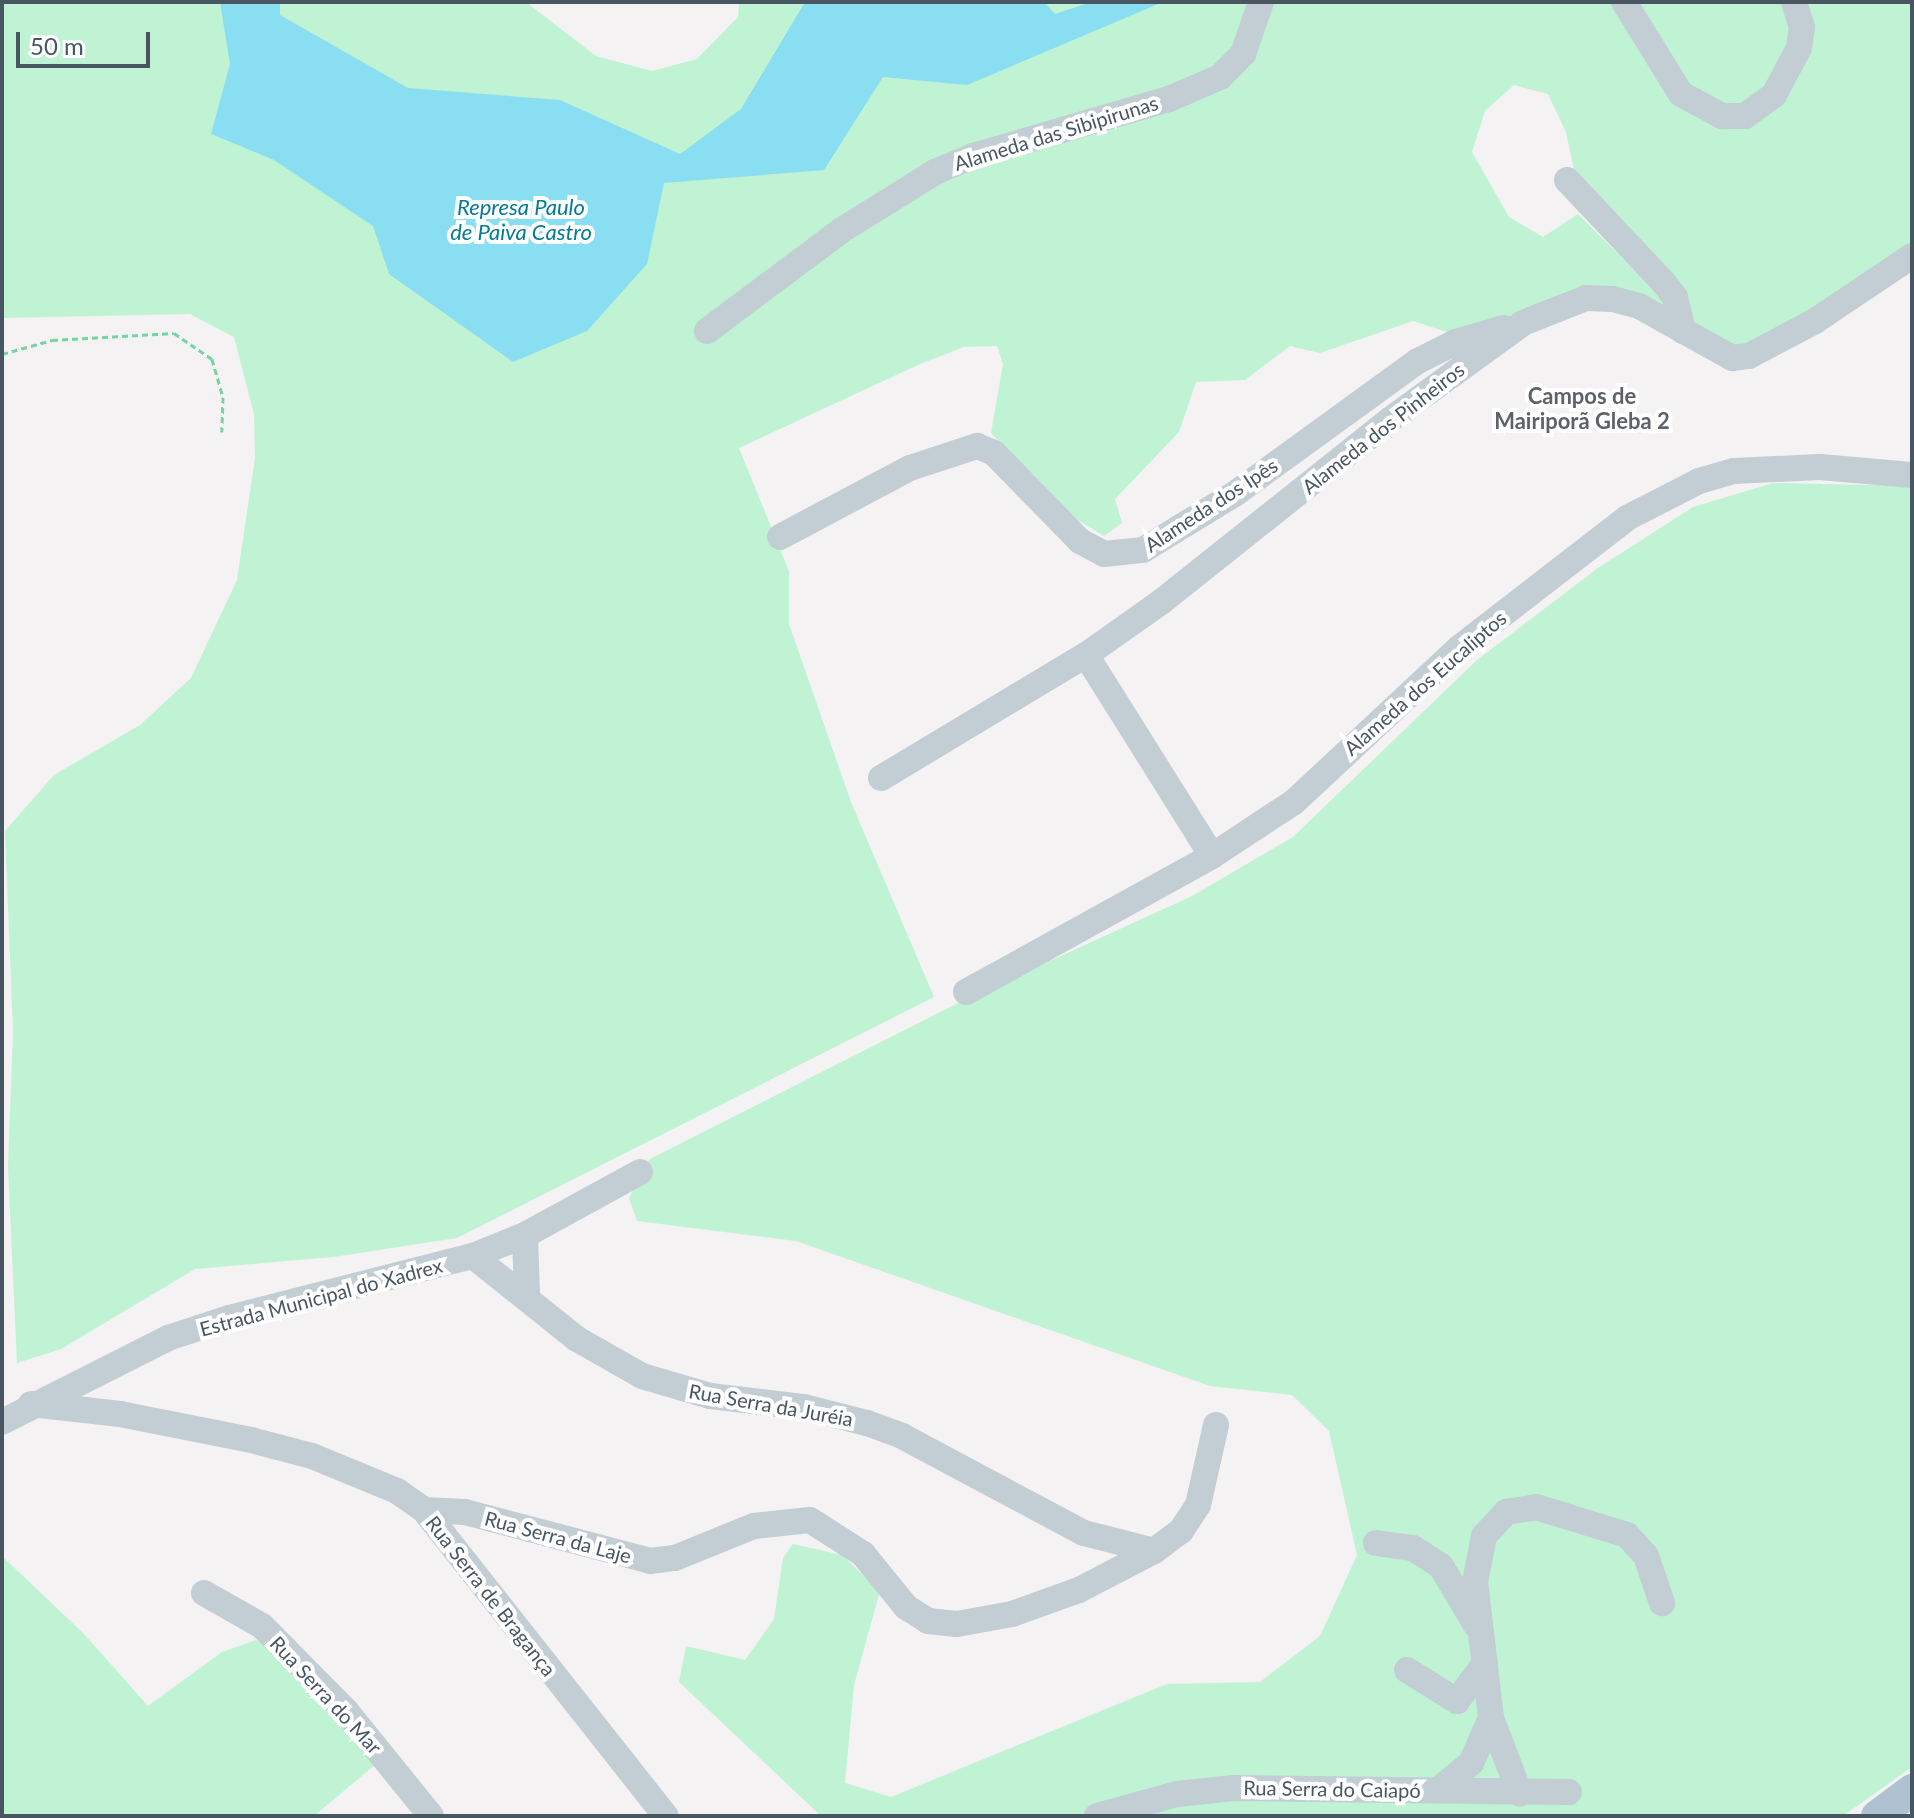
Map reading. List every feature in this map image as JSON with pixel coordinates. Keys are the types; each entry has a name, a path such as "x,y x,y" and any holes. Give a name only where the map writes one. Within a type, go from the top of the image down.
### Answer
{"main road":[{"path":"1877,1816 1912,1790"}],"street":[{"name":"Alameda das Sibipirunas","path":"707,331 842,230 935,172 973,156 1169,99 1220,77 1243,54 1261,2"},
{"path":"1624,2 1681,94 1722,116 1745,116 1774,95 1799,48 1802,27 1794,2"},
{"path":"1567,180 1669,290 1683,331"},
{"name":"Alameda dos Pinheiros","path":"881,778 1086,655 1523,323 1586,298 1613,299 1639,306 1732,358 1749,356 1804,328 1912,256"},
{"name":"Alameda dos Ipês","path":"780,537 910,468 977,446 994,453 1080,541 1104,554 1143,550 1236,493 1418,361 1456,342 1523,323"},
{"name":"Alameda dos Eucaliptos","path":"966,992 1212,856 1294,802 1459,648 1627,518 1699,481 1734,471 1820,467 1912,475"},
{"path":"1086,655 1212,856"},
{"name":"Estrada Municipal do Xadrex","path":"2,1422 31,1404 155,1344 216,1322 473,1256 525,1235 640,1172"},
{"path":"525,1235 527,1296"},
{"name":"Rua Serra da Juréia","path":"473,1256 527,1296 577,1339 642,1376 710,1396 815,1409 867,1423 902,1436 1084,1533 1154,1551"},
{"name":"Rua Serra de Bragança","path":"31,1404 120,1414 312,1456 385,1485 424,1510 666,1816"},
{"name":"Rua Serra da Laje","path":"424,1510 465,1512 650,1561 675,1558 754,1526 810,1520 863,1554 906,1607 928,1621 957,1624 1012,1614 1089,1584 1154,1551 1191,1520 1216,1425"},
{"path":"1520,1794 1491,1718 1479,1632 1477,1555 1496,1522 1519,1508 1536,1507 1627,1535 1646,1556 1662,1603"},
{"path":"1084,1533 1089,1584"},
{"path":"1376,1543 1413,1548 1441,1566 1479,1632"},
{"name":"Rua Serra do Mar","path":"204,1593 262,1626 346,1711 431,1816"},
{"path":"1407,1670 1457,1701 1466,1696 1472,1676 1485,1663"},
{"path":"1438,1790 1471,1763 1491,1718"},
{"name":"Rua Serra do Caiapó","path":"1097,1816 1177,1794 1234,1788 1520,1794 1569,1792"}],"path":[{"path":"2,354 52,340 174,333 212,359 223,397 222,432"},
{"path":"2,1286 2,1361"}],"green space":[{"path":"2,2 526,2 596,56 652,71 697,59 738,17 739,2 1912,2 1912,243 1825,307 1744,350 1691,329 1574,170 1566,132 1548,94 1514,85 1485,111 1472,152 1509,217 1543,237 1578,214 1660,295 1672,318 1617,293 1453,334 1413,321 1320,353 1290,346 1245,380 1196,382 1179,432 1115,499 1122,523 1104,536 1065,512 991,433 1003,364 997,346 964,347 920,364 739,448 789,571 789,624 851,802 934,997 457,1238 333,1257 195,1269 61,1349 17,1363 8,1166 13,1032 5,831 54,775 140,725 191,678 237,580 255,458 254,414 234,337 190,314 2,318"},
{"path":"1773,483 1912,486 1912,1767 1843,1816 821,1816 679,1682 686,1646 745,1660 774,1619 783,1558 793,1544 842,1555 880,1591 854,1685 845,1783 891,1797 1167,1684 1260,1682 1320,1636 1357,1555 1329,1431 1292,1395 1210,1386 796,1241 637,1221 629,1198 650,1159 960,1002 1192,896 1293,837 1477,660 1598,568 1693,507"},
{"path":"2,1556 84,1634 148,1706 222,1652 256,1640 279,1654 376,1764 314,1816 2,1816"}],"water":[{"name":"Represa Paulo de Paiva Castro","path":"220,2 280,2 280,15 408,88 560,100 680,154 741,109 805,2 1044,2 1055,14 1091,2 1163,2 967,85 883,77 824,170 664,183 647,264 587,331 513,362 389,274 373,226 274,160 211,134 230,64"}],"district":[{"name":"Campos de Mairiporã Gleba 2","path":"1582,408"}]}
